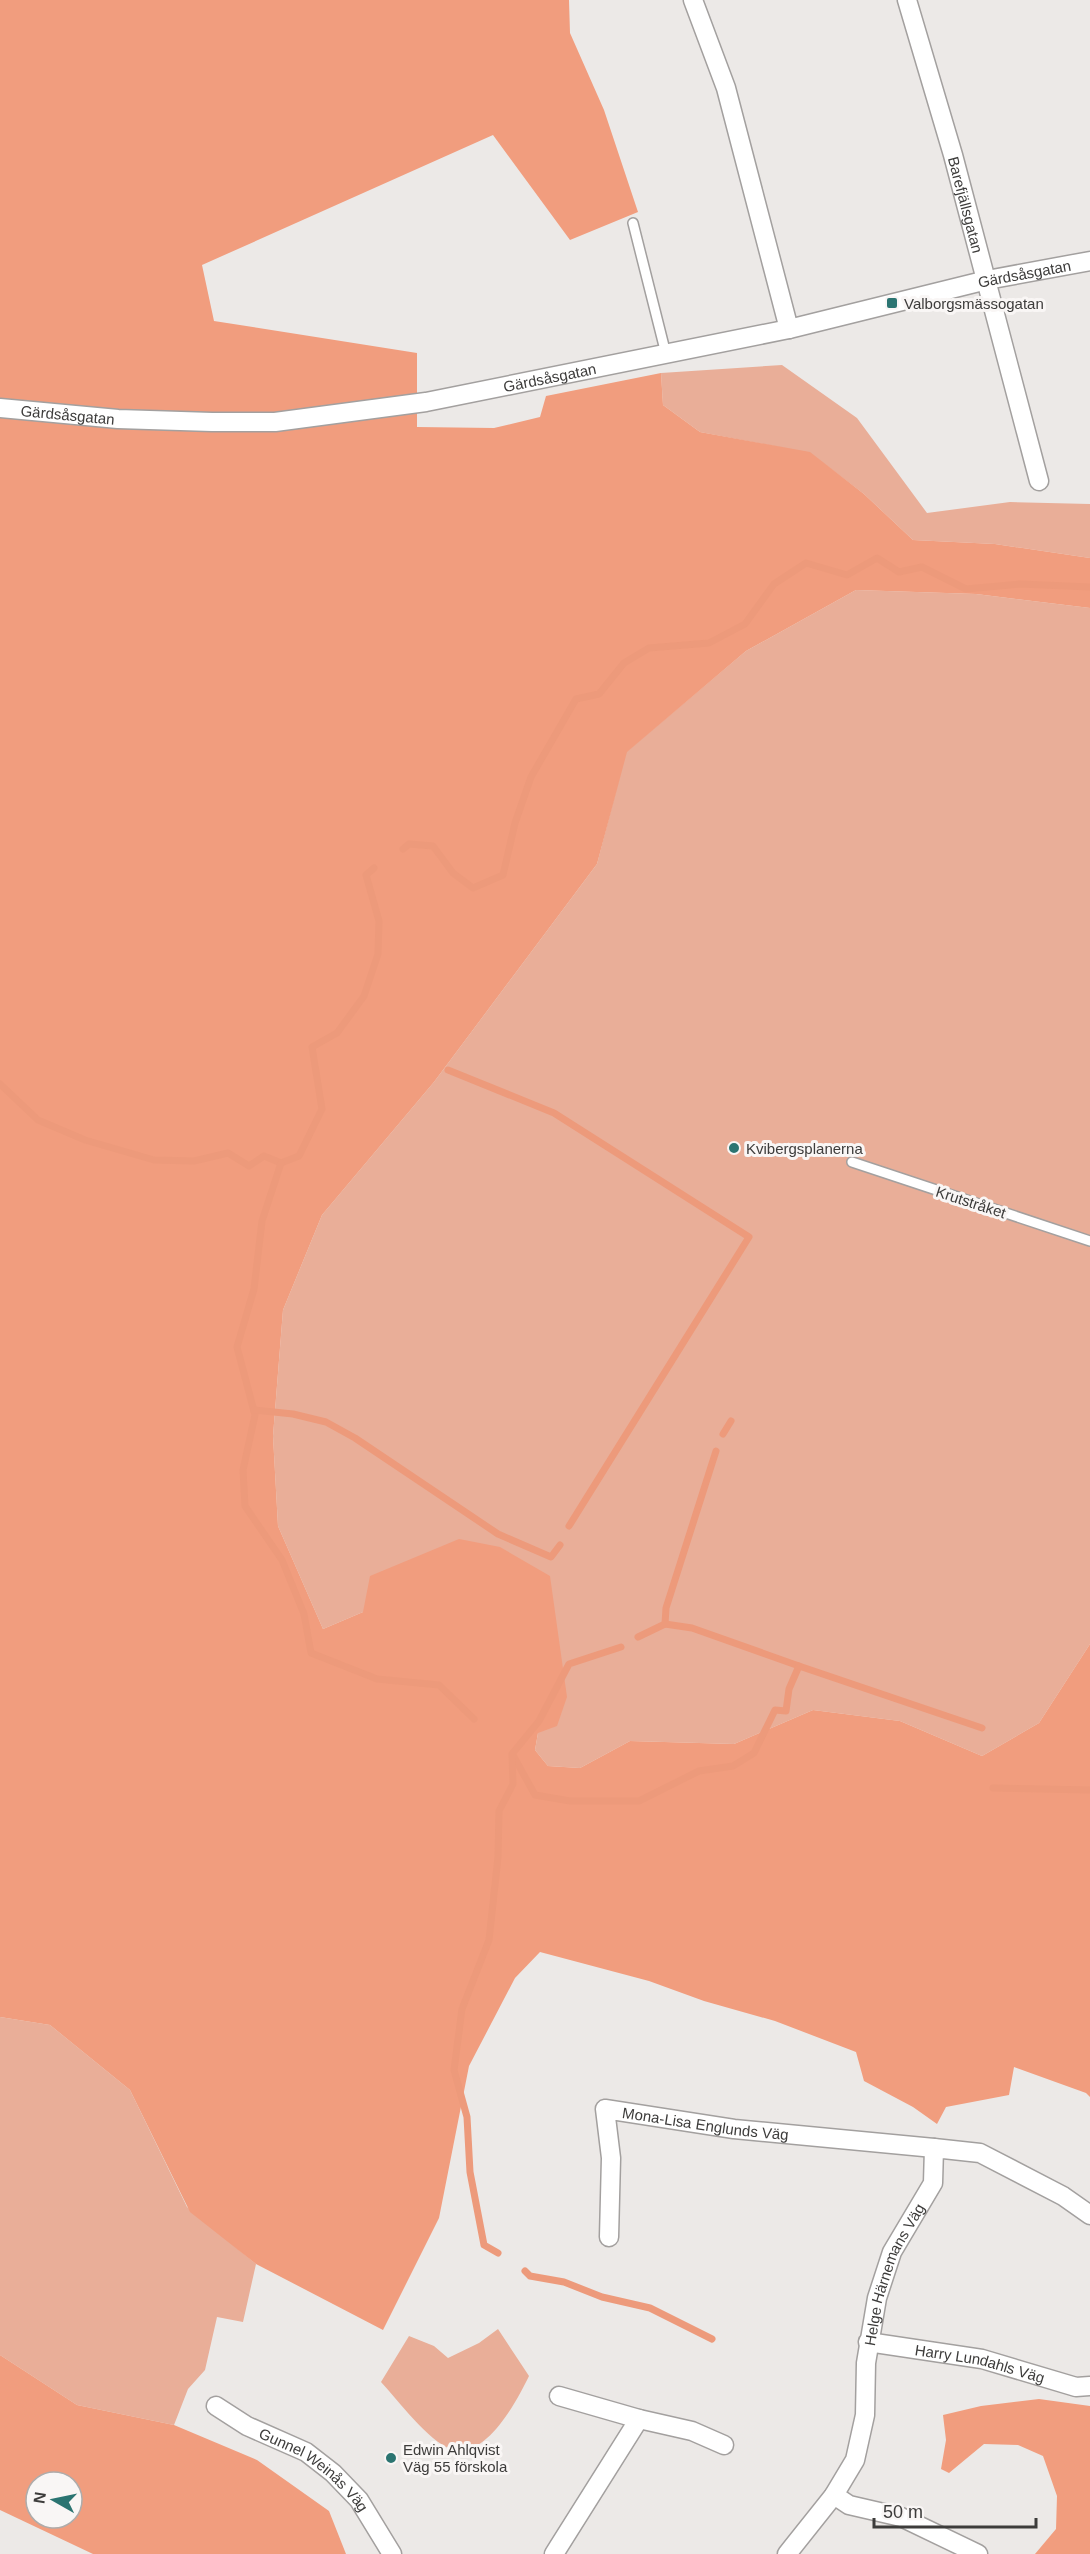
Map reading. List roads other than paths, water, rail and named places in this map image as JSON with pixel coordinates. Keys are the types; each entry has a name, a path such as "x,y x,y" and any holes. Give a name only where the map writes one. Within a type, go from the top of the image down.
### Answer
{"street":[{"path":"693,0 726,88 789,329"},
{"name":"Barefjällsgatan","path":"907,0 921,40 987,280 1039,481"},
{"name":"Gärdsåsgatan","path":"0,408 160,422 275,422 460,397 789,329 987,280 1090,261"},
{"name":"Mona-Lisa Englunds Väg","path":"609,2237 611,2158 605,2109 734,2129 934,2148"},
{"path":"934,2148 980,2153 1063,2196 1090,2215"},
{"name":"Helge Härnemans Väg","path":"787,2554 834,2495 855,2460 865,2415 868,2342 877,2298 892,2252 933,2183 934,2148"},
{"name":"Harry Lundahls Väg","path":"868,2342 982,2359 1076,2387 1090,2386"},
{"path":"559,2396 639,2419 692,2431 724,2445"},
{"name":"Gunnel Weinås Väg","path":"216,2406 248,2426 306,2452 333,2473 359,2500 392,2554"},
{"path":"554,2554 639,2419"},
{"path":"834,2495 849,2505 901,2517 978,2554"}],"lane":[{"path":"633,223 666,354"},
{"name":"Krutstråket","path":"852,1162 1090,1241"}],"waterway":[{"path":"403,849 409,844 433,846 453,873 473,888 503,875 515,823 531,777 576,699 599,694 624,663 649,648 709,643 745,624 774,584 806,563 847,575 877,558 899,572 922,567 966,589 1020,584 1090,587"},
{"path":"0,1084 38,1120 85,1140 154,1160 194,1161 228,1153 249,1166 264,1156 281,1163 299,1156 322,1109 312,1047 337,1033 364,996 378,954 379,921 366,875 374,868"},
{"path":"448,1070 554,1113 749,1237 569,1526"},
{"path":"281,1163 262,1221 254,1289 237,1347 255,1415 243,1470 245,1506 282,1560 304,1614 311,1653 377,1679 439,1685 474,1719"},
{"path":"254,1410 293,1414 326,1422 355,1438 498,1534 551,1557 560,1545"},
{"path":"723,1434 731,1421"},
{"path":"665,1624 666,1608 716,1451"},
{"path":"638,1637 665,1624 692,1628 799,1666"},
{"path":"498,2253 484,2245 470,2172 467,2117 454,2070 462,2009 489,1940 498,1857 499,1811 513,1784 512,1754 539,1721 569,1664 621,1647"},
{"path":"514,1757 535,1795 570,1801 639,1801 699,1771 733,1766 754,1753 775,1710 786,1711 789,1689 799,1666 982,1728"},
{"path":"993,1788 1090,1790"},
{"path":"525,2271 530,2276 564,2282 602,2297 650,2308 712,2339"}],"place":[{"name":"Valborgsmässogatan","path":"892,303"},
{"name":"Kvibergsplanerna","path":"734,1148"},
{"name":"Edwin Ahlqvist Väg 55 förskola","path":"391,2458"}]}
